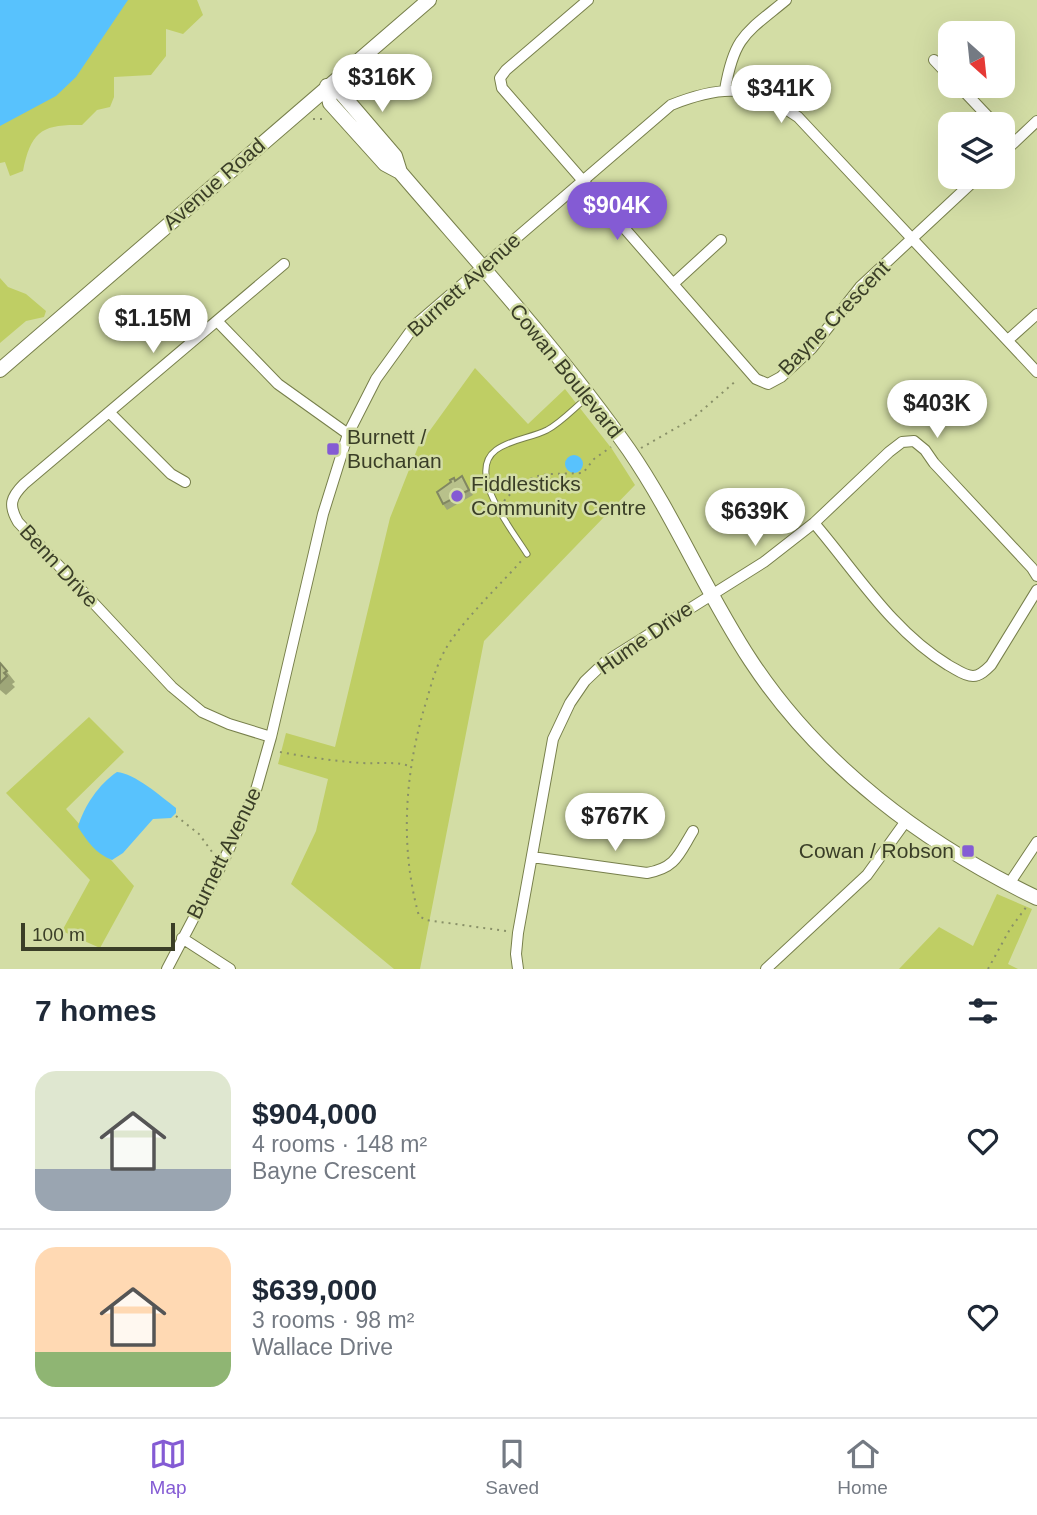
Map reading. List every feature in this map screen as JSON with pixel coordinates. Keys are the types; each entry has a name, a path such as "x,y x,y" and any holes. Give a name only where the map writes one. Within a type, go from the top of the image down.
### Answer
{"street":[{"name":"Bayne Crescent","path":"588,0 500,78 502,88 756,379 768,384 781,377 812,348 860,287 965,189"},
{"path":"725,90 735,49 743,36 786,0"},
{"name":"Avenue Road","path":"0,370 419,3"},
{"path":"934,60 938,64"},
{"name":"Cowan Boulevard","path":"327,86 330,103 385,164 400,172 590,394 660,499 710,594 751,662 803,727 864,788 906,821 956,854 1035,897"},
{"name":"Burnett Avenue","path":"167,969 221,866 256,790 323,514 348,434 376,379 408,334 481,267 671,105 725,90 751,93 774,101 798,117 1037,372"},
{"path":"970,98 984,112"},
{"path":"1015,141 1037,121"},
{"path":"673,284 721,240"},
{"name":"Benn Drive","path":"271,737 202,712 172,687 18,522 10,504 12,496 284,264"},
{"path":"1008,340 1037,314"},
{"path":"217,321 278,384 348,434"},
{"path":"109,412 171,474 185,482"},
{"name":"Hume Drive","path":"518,969 518,933 553,739 570,703 585,681 605,662 764,562 814,523 902,442 914,441 925,450 1037,576"},
{"path":"814,523 904,632 932,655 963,674 974,676 991,665 1037,590"},
{"path":"766,969 867,875 906,821"},
{"path":"532,857 647,873 662,870 674,862 693,831"},
{"path":"1009,884 1037,842"},
{"path":"182,938 230,969"}],"lane":[{"path":"527,554 490,493 485,477 486,462 496,450 550,428 590,394"}],"path":[{"path":"357,95 358,79"},
{"path":"313,118 330,119"},
{"path":"637,450 692,419 737,380"},
{"path":"499,507 519,484 534,475 583,473 594,459 612,446"},
{"path":"506,931 426,920 419,916 411,888 407,838 410,766 433,679 447,648 527,554"},
{"path":"280,752 325,761 396,762 410,766"},
{"path":"176,816 199,834 221,866"},
{"path":"988,969 1010,929 1035,897"}],"green space":[{"path":"0,0 197,0 203,15 183,34 166,29 166,56 151,75 114,77 114,97 110,107 97,110 82,125 57,126 40,133 30,147 23,171 10,176 5,162 0,163"},
{"path":"0,278 8,287 26,294 46,311 44,317 26,321 0,343"},
{"path":"475,368 528,424 565,389 612,449 635,485 484,641 420,969 394,969 291,884 316,831 328,779 278,764 286,733 335,747 390,518 418,447"},
{"path":"89,717 124,752 66,809 134,886 100,948 62,931 90,880 6,793"},
{"path":"997,894 1032,909 1008,964 1018,969 899,969 939,927 973,946"}],"water":[{"path":"0,0 128,0 76,77 56,96 0,126"},
{"path":"574,455 580,458 583,464 580,470 574,473 568,470 565,464 568,458"},
{"path":"117,772 131,776 148,786 176,808 176,813 171,818 153,819 123,853 112,860 96,850 78,827 93,796"}],"building":[{"path":"462,476 469,490 443,504 437,492 451,482 450,480 454,478 455,481"},
{"path":"0,663 7,671 4,673 7,676 0,683"}],"place":[{"name":"Burnett / Buchanan","path":"333,449"},
{"name":"Fiddlesticks Community Centre","path":"457,496"},
{"name":"Cowan / Robson","path":"968,851"}]}
